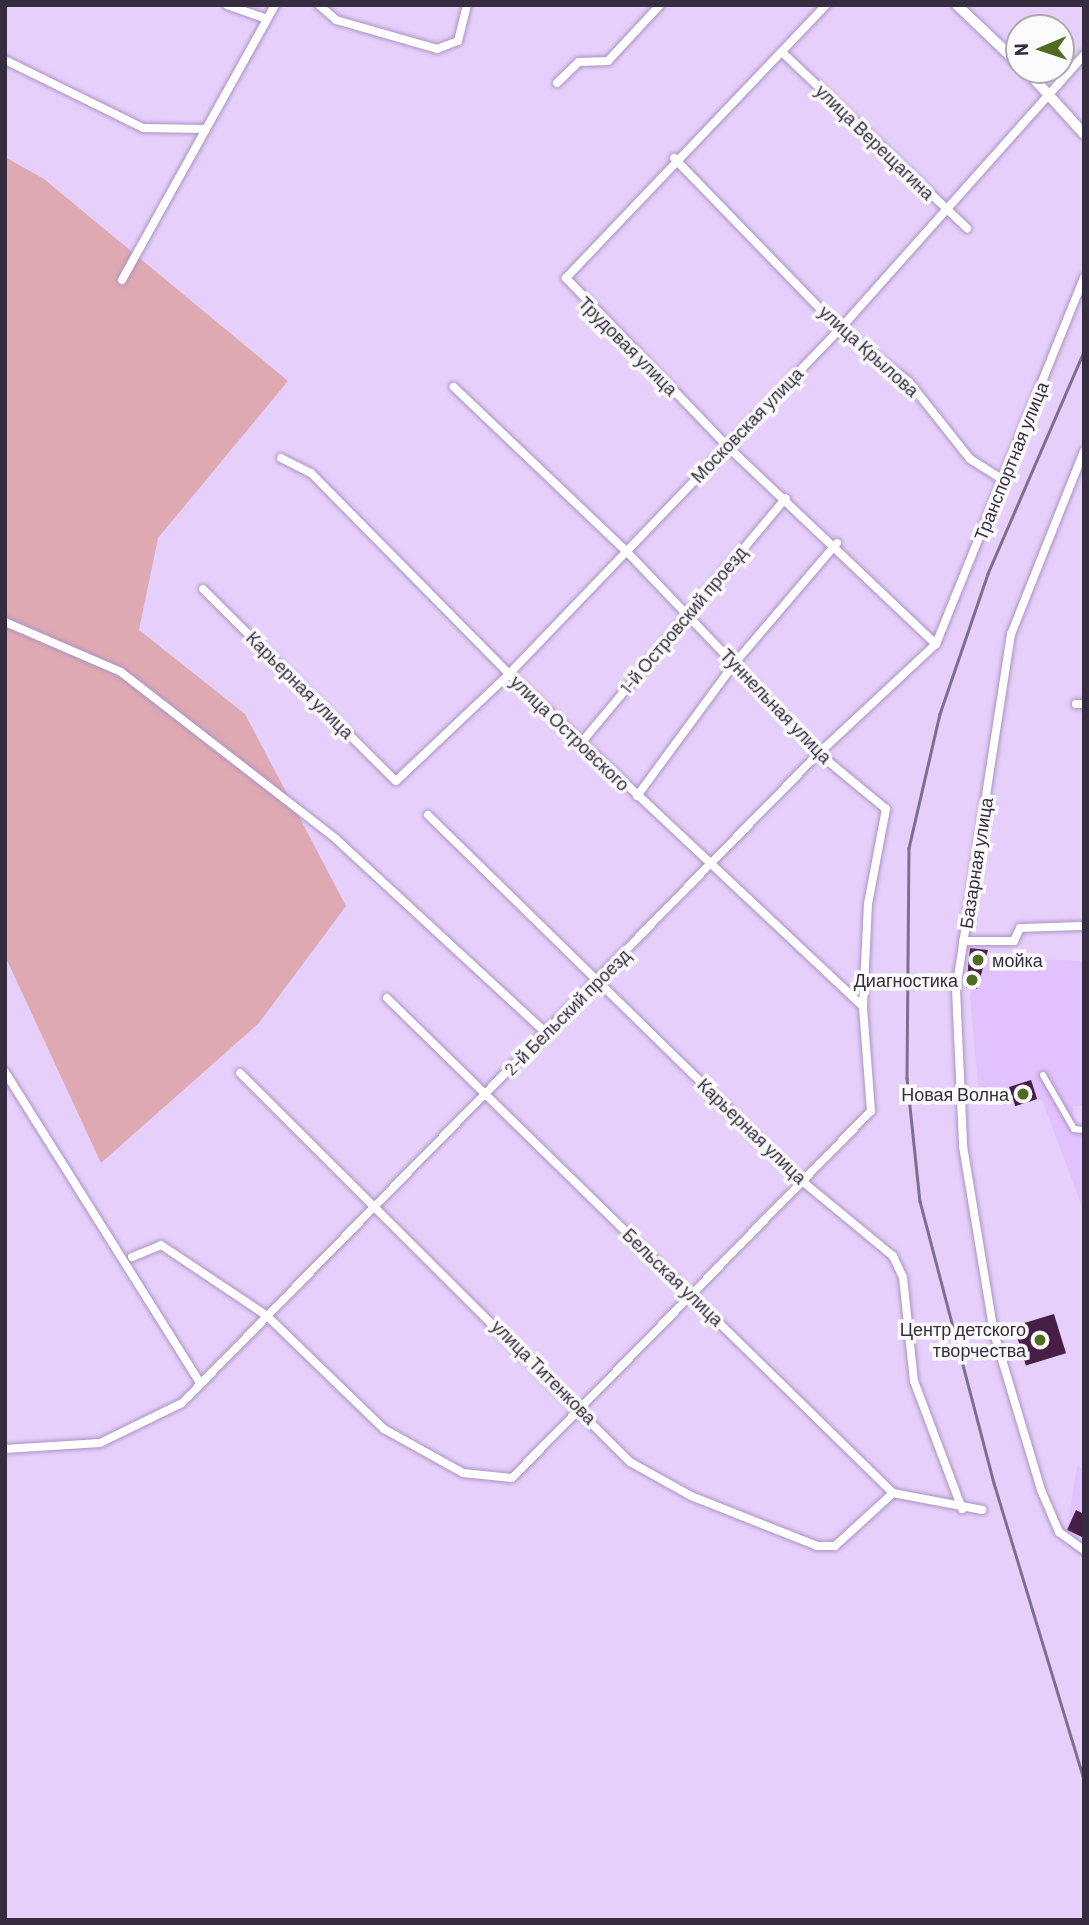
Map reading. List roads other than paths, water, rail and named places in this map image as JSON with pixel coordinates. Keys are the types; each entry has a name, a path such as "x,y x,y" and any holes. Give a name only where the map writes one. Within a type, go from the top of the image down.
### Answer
{"main road":[{"path":"957,5 1005,51"},
{"path":"1040,84 1084,134"},
{"path":"1072,120 1084,124"}],"street":[{"path":"227,5 267,19"},
{"path":"122,280 275,5"},
{"path":"319,5 336,20 437,49 458,41 467,5"},
{"path":"557,83 579,62 608,61 660,5"},
{"name":"Трудовая улица","path":"826,5 784,54 674,158 566,278 727,446 837,543 936,644"},
{"name":"улица Верещагина","path":"784,54 967,228"},
{"name":"Московская улица","path":"397,781 509,674 840,329 1084,55"},
{"path":"5,60 143,128 206,129"},
{"name":"улица Крылова","path":"674,158 840,329 909,382 970,459 1005,481"},
{"name":"Транспортная улица","path":"936,644 1005,481 1084,278"},
{"name":"Туннельная улица","path":"454,387 626,551 819,752 886,809 868,905 863,1006 871,1111 802,1181"},
{"name":"Базарная улица","path":"1084,451 1012,634 956,989 963,1146 993,1333 1041,1490 1059,1532 1084,1550"},
{"name":"улица Островского","path":"281,458 311,473 509,674 710,866 863,1006"},
{"name":"1-й Островский проезд","path":"581,743 786,498"},
{"path":"637,796 734,664 837,543"},
{"name":"Карьерная улица","path":"203,589 397,781"},
{"path":"5,622 121,672 336,839 546,1033"},
{"name":"2-й Бельский проезд","path":"5,1449 116,1438 157,1419 201,1384 819,752 936,644"},
{"name":"Карьерная улица","path":"428,815 802,1181 898,1266 916,1355 914,1381 962,1509"},
{"path":"963,941 1014,941 1020,929 1084,926"},
{"name":"Бельская улица","path":"387,998 483,1096 691,1294 893,1493"},
{"path":"5,1072 201,1384"},
{"name":"улица Титенкова","path":"240,1073 580,1408 630,1462 691,1496 817,1546 835,1546 893,1493"},
{"path":"1043,1074 1074,1129 1084,1130"},
{"path":"132,1257 161,1245 267,1316 384,1429 463,1473 512,1478 802,1181"},
{"path":"893,1493 962,1509 982,1510"}],"railway":[{"path":"1084,352 988,574 940,714 909,848 907,1078 920,1201 994,1483 1084,1779"}],"place":[{"name":"мойка","path":"978,960"},
{"name":"Диагностика","path":"972,980"},
{"name":"Новая Волна","path":"1023,1094"},
{"name":"Центр детского творчества","path":"1040,1340"}]}
